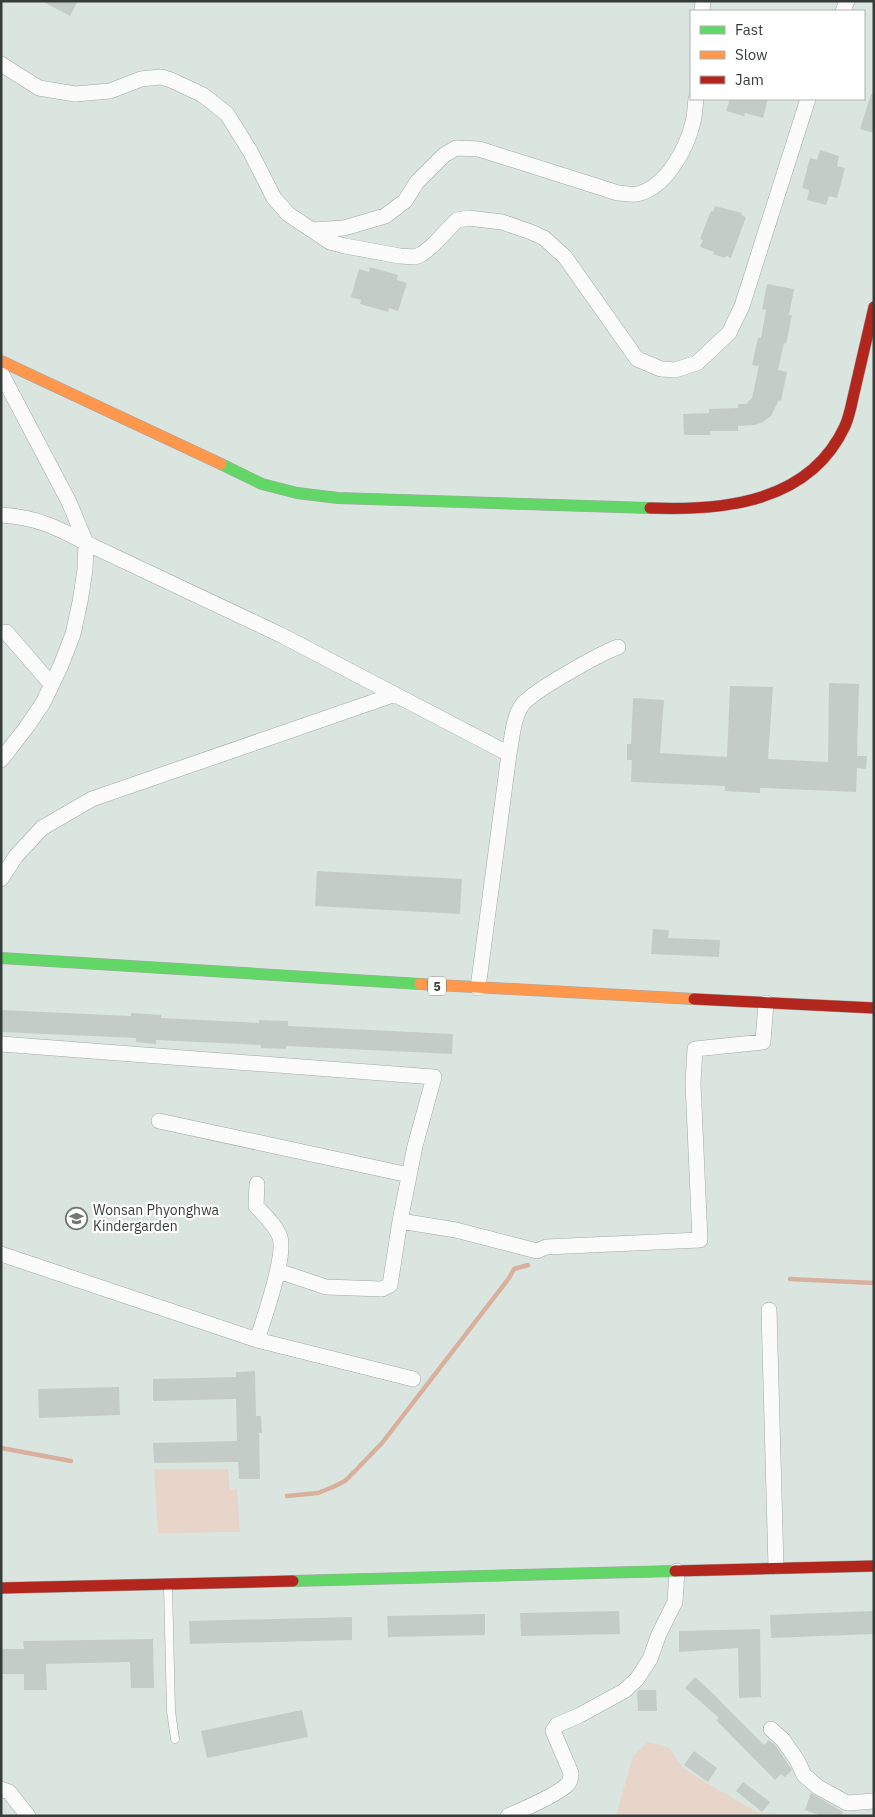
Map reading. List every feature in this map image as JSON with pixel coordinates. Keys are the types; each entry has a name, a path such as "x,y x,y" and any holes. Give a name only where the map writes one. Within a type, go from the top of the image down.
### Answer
{"main road":[{"path":"1,361 262,484 297,493 338,498 676,509 729,505 761,498 790,486 811,472 829,453 846,425 874,307"},
{"name":"5","path":"1,958 478,988 874,1008"},
{"path":"1,1588 874,1566"}],"street":[{"path":"1,64 39,88 75,94 110,90 141,79 161,77 203,95 227,114 250,151 274,198 288,214 330,242 400,256 415,257 432,246 457,220 468,218 502,222 531,232 544,238 565,257 637,359 661,369 675,370 697,363 730,333 742,306 808,100"},
{"path":"312,230 344,228 385,216 405,201 417,182 444,155 456,148 479,149 618,193 637,194 666,176 685,147 694,120 696,100"},
{"path":"1,374 69,502 86,543 84,578 73,634 43,703 1,760"},
{"path":"1,515 19,516 57,527 86,543 281,635 509,754"},
{"path":"6,632 51,684"},
{"path":"478,988 509,754 517,718 522,706 529,698 573,670 618,647"},
{"path":"1,879 8,853 42,828 92,799 393,694"},
{"path":"400,1221 456,1230 537,1251 546,1247 700,1240 693,1083 695,1049 764,1042 766,1003"},
{"path":"1,1044 434,1077 415,1146 390,1285 382,1289 326,1286 278,1271"},
{"path":"159,1121 409,1175"},
{"path":"256,1184 256,1206 272,1222 280,1239 278,1271 257,1340"},
{"path":"1,1254 257,1340 413,1379"},
{"path":"769,1310 776,1567"},
{"path":"508,1816 567,1785 571,1779 571,1773 553,1731 557,1725 624,1691 637,1680 650,1659 659,1634 675,1602 677,1571"},
{"path":"771,1729 783,1740 797,1760 804,1775 818,1787 847,1803 874,1801"},
{"path":"1,1789 9,1792 28,1816"}],"lane":[{"path":"168,1584 171,1711 175,1739"}],"shaded area":[{"path":"154,1469 228,1469 230,1490 237,1489 240,1532 158,1533"},
{"path":"648,1742 670,1748 682,1767 761,1814 775,1813 781,1816 616,1816 633,1756"}],"building":[{"path":"42,1 78,1 70,16"},
{"path":"871,94 874,94 874,133 860,129"},
{"path":"730,100 768,100 763,118 745,113 744,116 726,111"},
{"path":"820,150 839,156 837,166 845,168 837,198 829,196 826,205 807,200 809,190 802,188 810,158 817,160"},
{"path":"715,206 742,213 741,215 746,217 731,258 713,254 714,252 700,247 703,240 700,239 711,211 713,212"},
{"path":"370,267 398,275 397,280 407,283 398,311 389,308 388,312 360,304 361,300 351,297 359,269 369,272"},
{"path":"767,284 794,289 789,315 792,315 778,370 787,372 781,401 779,400 771,416 763,422 755,425 738,426 738,431 710,431 710,435 684,435 683,414 709,413 709,409 738,408 738,404 746,404 752,398 759,366 752,365 758,338 761,338 766,310 762,309"},
{"path":"829,683 859,684 857,756 867,756 866,769 857,768 856,792 760,788 760,793 725,791 725,786 631,782 632,760 627,760 627,744 631,744 633,698 664,700 660,753 727,757 730,686 773,687 768,759 828,762"},
{"path":"317,871 462,879 460,914 315,906"},
{"path":"653,929 669,930 668,938 720,940 719,957 651,954"},
{"path":"1,1010 131,1016 131,1013 161,1015 161,1018 259,1023 259,1020 288,1021 288,1026 453,1034 452,1054 286,1046 286,1049 261,1048 261,1045 156,1040 156,1044 136,1042 136,1038 1,1032"},
{"path":"255,1371 256,1416 261,1416 262,1433 259,1433 260,1479 239,1479 238,1462 154,1463 153,1443 237,1441 236,1399 153,1401 153,1379 236,1377 236,1372"},
{"path":"119,1387 120,1415 39,1418 38,1389"},
{"path":"619,1611 620,1634 521,1636 520,1613"},
{"path":"874,1611 874,1634 771,1638 770,1615"},
{"path":"485,1614 485,1635 388,1637 387,1616"},
{"path":"352,1617 352,1640 190,1644 189,1621"},
{"path":"760,1629 761,1697 739,1698 738,1648 679,1652 679,1631"},
{"path":"153,1639 154,1688 131,1688 130,1662 46,1664 47,1690 24,1690 24,1674 1,1674 1,1649 24,1649 23,1641"},
{"path":"695,1677 764,1745 769,1740 776,1746 792,1770 785,1777 781,1774 775,1780 716,1720 719,1718 685,1688"},
{"path":"639,1690 656,1690 657,1711 638,1711 637,1692"},
{"path":"302,1710 308,1737 207,1758 201,1731"},
{"path":"694,1751 717,1768 708,1782 684,1765"},
{"path":"743,1782 770,1802 762,1812 736,1791"},
{"path":"811,1793 843,1812 842,1816 822,1816 805,1810"}],"waterway":[{"path":"287,1496 318,1493 345,1481 382,1443 514,1269 528,1265"},
{"path":"790,1279 874,1283"},
{"path":"1,1448 71,1461"}],"traffic: fast":[{"path":"221,464 262,484 297,493 338,498 650,508"},
{"path":"1,958 420,984"},
{"path":"293,1581 675,1571"}],"traffic: slow":[{"path":"1,361 221,464"},
{"path":"420,984 694,999"}],"traffic: jam":[{"path":"650,508 707,507 762,497 788,486 810,471 830,451 847,422 874,307"},
{"path":"694,999 874,1008"},
{"path":"675,1571 874,1566"},
{"path":"1,1588 293,1581"}],"place":[{"name":"Wonsan Phyonghwa Kindergarden","path":"77,1218"}]}
